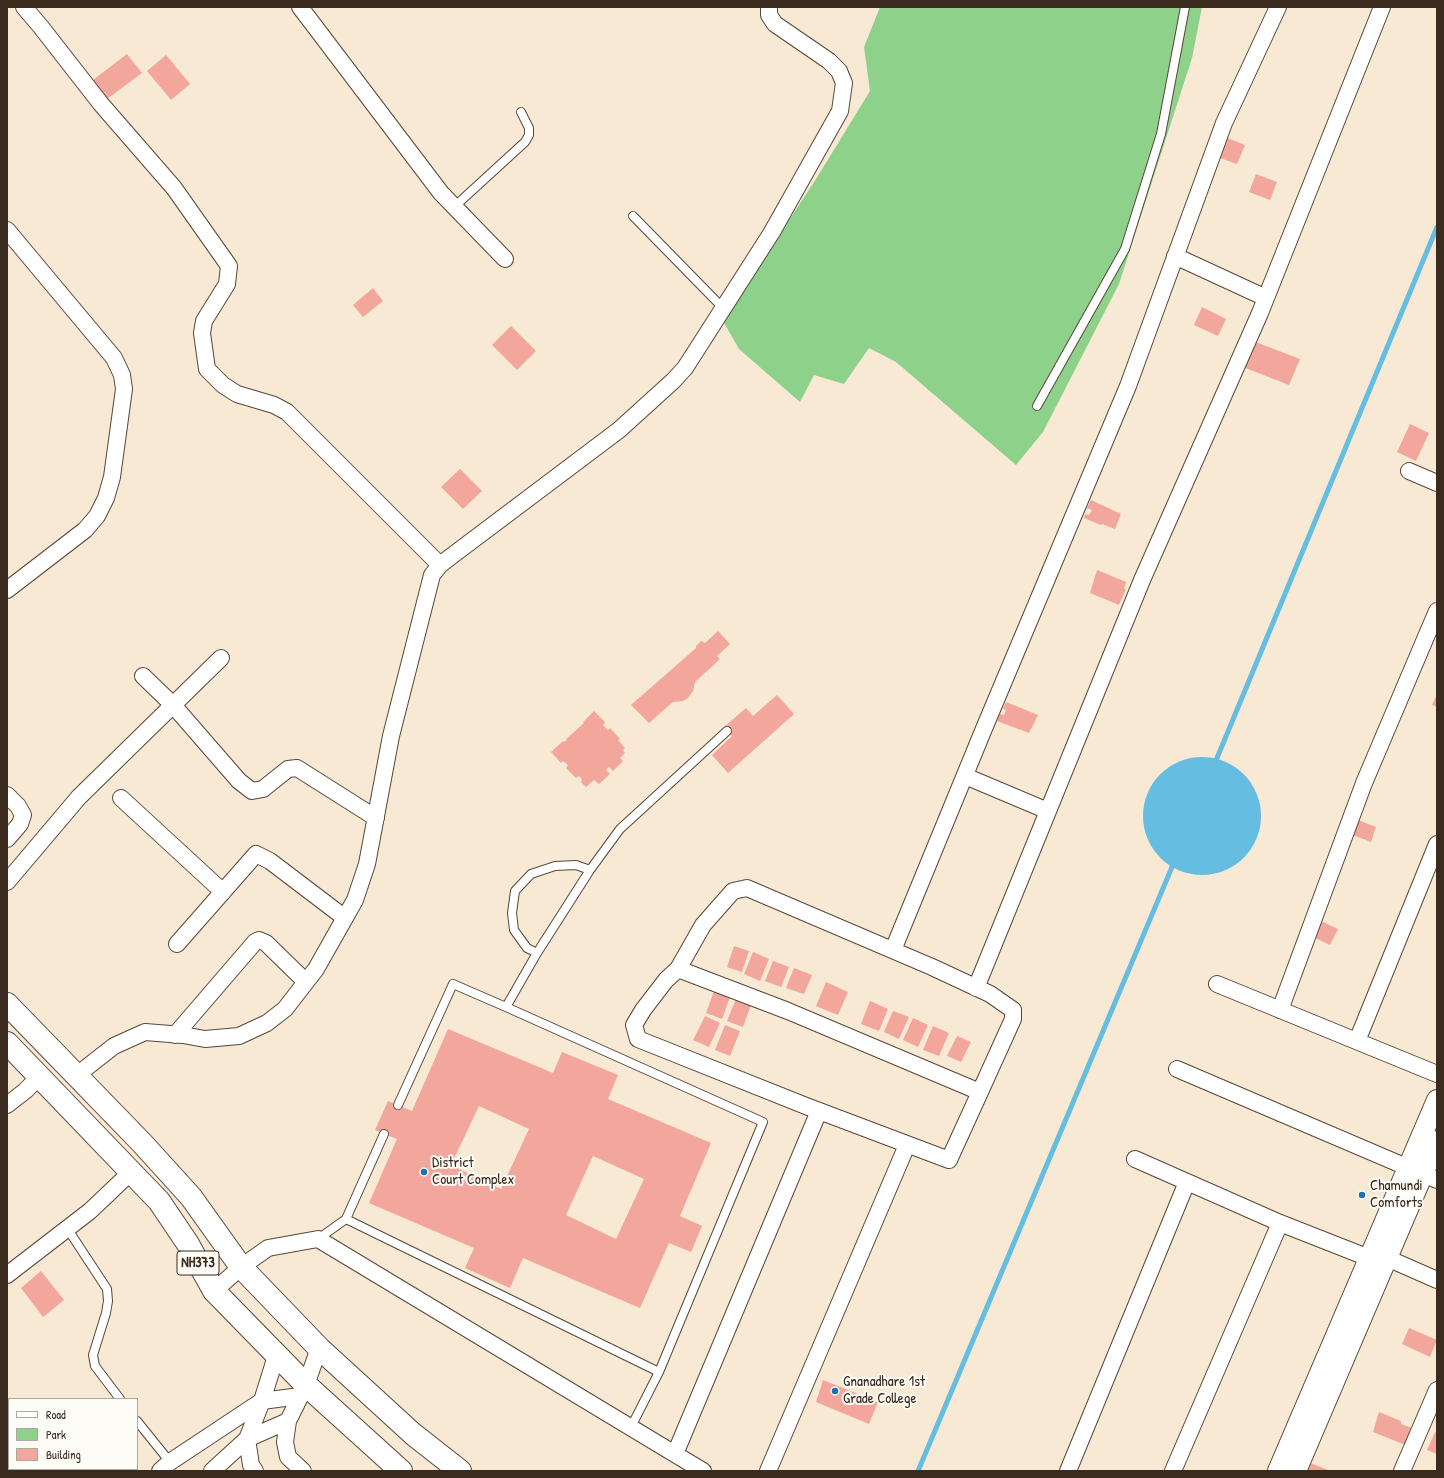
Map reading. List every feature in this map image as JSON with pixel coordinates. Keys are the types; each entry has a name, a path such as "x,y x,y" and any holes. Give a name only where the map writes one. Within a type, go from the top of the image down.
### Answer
{"highway":[{"name":"NH373","path":"7,1004 142,1143 191,1198 241,1267 319,1348 414,1434 460,1471"},
{"name":"NH373","path":"7,1043 57,1093 159,1201 188,1244 214,1291 276,1356 303,1391 401,1471"},
{"path":"57,1093 77,1075"}],"street":[{"path":"24,7 42,27 101,104 174,188 229,266 226,284 204,321 202,333 207,369 222,385 236,394 274,405 287,412 440,565"},
{"path":"300,7 441,193 505,259"},
{"path":"77,1075 114,1046 145,1032 205,1039 239,1036 267,1023 285,1010 316,969 355,900 368,864 391,736 432,575 440,565 619,430 674,381 685,368 776,226 840,111 844,83 839,71 829,61 775,24 769,15 769,7"},
{"path":"893,950 1128,386 1224,123 1278,7"},
{"path":"976,988 1142,580 1266,298 1382,7"},
{"path":"7,230 114,358 122,375 124,389 112,477 106,498 97,516 85,530 7,590"},
{"path":"1175,256 1266,298"},
{"path":"1408,471 1437,483"},
{"path":"1280,1010 1364,783 1437,611"},
{"path":"7,882 79,797 221,658"},
{"path":"143,676 173,705 239,781 252,791 263,789 288,769 297,768 376,818"},
{"path":"965,776 1048,811"},
{"path":"7,795 18,806 23,815 20,824 7,839"},
{"path":"121,798 223,892"},
{"path":"1357,1041 1437,844"},
{"path":"177,944 256,854 270,861 345,918"},
{"path":"747,888 893,950 990,994 1013,1010 1013,1019 949,1160 819,1111 638,1039 634,1025 643,1010 666,980 678,969 703,925 733,891 747,888"},
{"path":"175,1035 255,942 259,940 266,944 306,982"},
{"path":"678,969 788,1011 980,1092"},
{"path":"1217,984 1437,1074"},
{"path":"1177,1069 1423,1174"},
{"path":"7,1106 40,1076"},
{"path":"1423,1174 1437,1100"},
{"path":"675,1454 819,1111"},
{"path":"1278,1471 1378,1258 1423,1174 1437,1141"},
{"path":"768,1471 907,1145"},
{"path":"1135,1159 1280,1223 1437,1280"},
{"path":"7,1274 90,1211 131,1172"},
{"path":"1068,1471 1187,1182"},
{"path":"1173,1471 1280,1223"},
{"path":"214,1291 241,1267 268,1248 318,1239 703,1471"},
{"path":"1296,1471 1378,1258"},
{"path":"303,1471 288,1457 285,1442 288,1421 303,1391 319,1348"},
{"path":"254,1471 251,1465 247,1439 262,1400 276,1356"},
{"path":"1402,1471 1437,1390"},
{"path":"165,1467 262,1400 303,1391"},
{"path":"212,1471 247,1439 288,1421"}],"lane":[{"path":"1037,406 1125,249 1161,134 1185,7"},
{"path":"454,207 525,142 529,135 529,128 521,112"},
{"path":"633,216 723,308"},
{"path":"506,1007 537,953 590,870 620,829 727,731"},
{"path":"537,953 527,948 514,930 512,913 515,891 531,874 555,866 576,865 590,870"},
{"path":"398,1105 453,984 763,1122 660,1372 631,1427"},
{"path":"318,1239 346,1219 384,1134"},
{"path":"346,1219 660,1372"},
{"path":"67,1228 107,1289 108,1301 106,1313 92,1355 95,1366 119,1398"},
{"path":"138,1423 165,1467"}],"green space":[{"path":"880,7 1202,7 1192,58 1119,284 1043,432 1016,465 896,362 869,348 844,384 814,375 800,402 739,349 723,321 816,179 870,91 864,47"}],"water":[{"path":"1202,757 1213,758 1225,762 1244,774 1256,793 1260,805 1260,827 1256,839 1244,858 1225,870 1213,874 1202,875 1191,874 1179,870 1160,858 1148,839 1144,827 1143,816 1144,805 1148,793 1160,774 1179,762 1191,758"}],"building":[{"path":"127,54 142,73 107,99 93,80"},
{"path":"166,55 190,84 171,100 147,71"},
{"path":"1225,137 1245,145 1237,164 1217,157"},
{"path":"1256,174 1277,182 1270,200 1249,192"},
{"path":"373,288 383,301 363,317 353,305"},
{"path":"1202,307 1226,319 1218,336 1194,325"},
{"path":"511,326 536,351 517,370 492,345"},
{"path":"1253,341 1300,359 1289,385 1243,367"},
{"path":"1410,424 1429,433 1416,461 1397,452"},
{"path":"460,469 482,491 463,509 441,487"},
{"path":"1091,500 1121,514 1115,529 1084,518 1085,514 1089,515 1092,510 1087,508"},
{"path":"1097,570 1126,582 1124,589 1126,589 1119,605 1090,593"},
{"path":"718,631 730,644 717,656 720,659 695,682 693,691 688,698 683,701 673,702 649,723 631,705 696,648 701,641 705,643"},
{"path":"1437,694 1437,707 1432,705"},
{"path":"777,695 794,714 728,773 712,755 732,736 724,727 746,708 753,716"},
{"path":"1006,702 1038,715 1029,733 997,721 1000,714 1004,715 1006,710 1003,709"},
{"path":"594,711 605,722 603,725 608,730 610,728 620,739 618,740 625,748 623,750 625,753 620,758 623,761 613,771 609,767 606,770 610,774 599,784 594,780 586,787 581,782 582,779 579,776 576,778 566,768 568,765 563,761 561,763 551,752 563,741 564,742 567,740 566,739 584,723 583,722"},
{"path":"1355,819 1376,827 1371,842 1350,834"},
{"path":"1319,920 1338,929 1330,945 1311,936"},
{"path":"734,946 749,951 742,972 727,967"},
{"path":"753,952 769,959 760,981 744,974"},
{"path":"773,961 789,967 781,987 765,981"},
{"path":"794,968 812,975 804,994 786,988"},
{"path":"826,982 848,992 838,1015 816,1006"},
{"path":"714,991 730,997 722,1019 706,1013"},
{"path":"736,999 751,1005 743,1027 727,1021"},
{"path":"870,1001 888,1009 879,1031 861,1024"},
{"path":"893,1011 909,1017 899,1039 884,1032"},
{"path":"705,1016 720,1023 709,1047 693,1040"},
{"path":"913,1018 928,1025 918,1047 903,1040"},
{"path":"725,1025 740,1031 730,1056 715,1050"},
{"path":"933,1026 949,1033 939,1056 923,1050"},
{"name":"District Court Complex","path":"448,1029 553,1073 562,1052 618,1075 608,1099 711,1143 680,1216 702,1226 691,1252 669,1243 640,1308 523,1258 510,1288 465,1268 474,1248 369,1203 397,1139 375,1130 388,1101 412,1111","holes":["479,1106 529,1129 501,1189 451,1165","593,1156 644,1179 616,1239 566,1215"]},
{"path":"957,1036 971,1042 961,1062 947,1056"},
{"path":"41,1271 64,1300 43,1317 21,1288"},
{"path":"1409,1328 1437,1340 1430,1357 1402,1344"},
{"name":"Gnanadhare 1st Grade College","path":"823,1380 878,1402 869,1424 816,1402"},
{"path":"1379,1412 1401,1421 1401,1424 1414,1429 1408,1446 1373,1432"},
{"path":"1435,1432 1437,1433 1437,1454 1427,1450"},
{"path":"1305,1461 1331,1471 1301,1471"}],"waterway":[{"path":"1217,758 1437,227"},
{"path":"918,1471 1172,867"}],"place":[{"name":"District Court Complex","path":"424,1172"},
{"name":"Chamundi Comforts","path":"1362,1195"},
{"name":"Gnanadhare 1st Grade College","path":"835,1391"}]}
